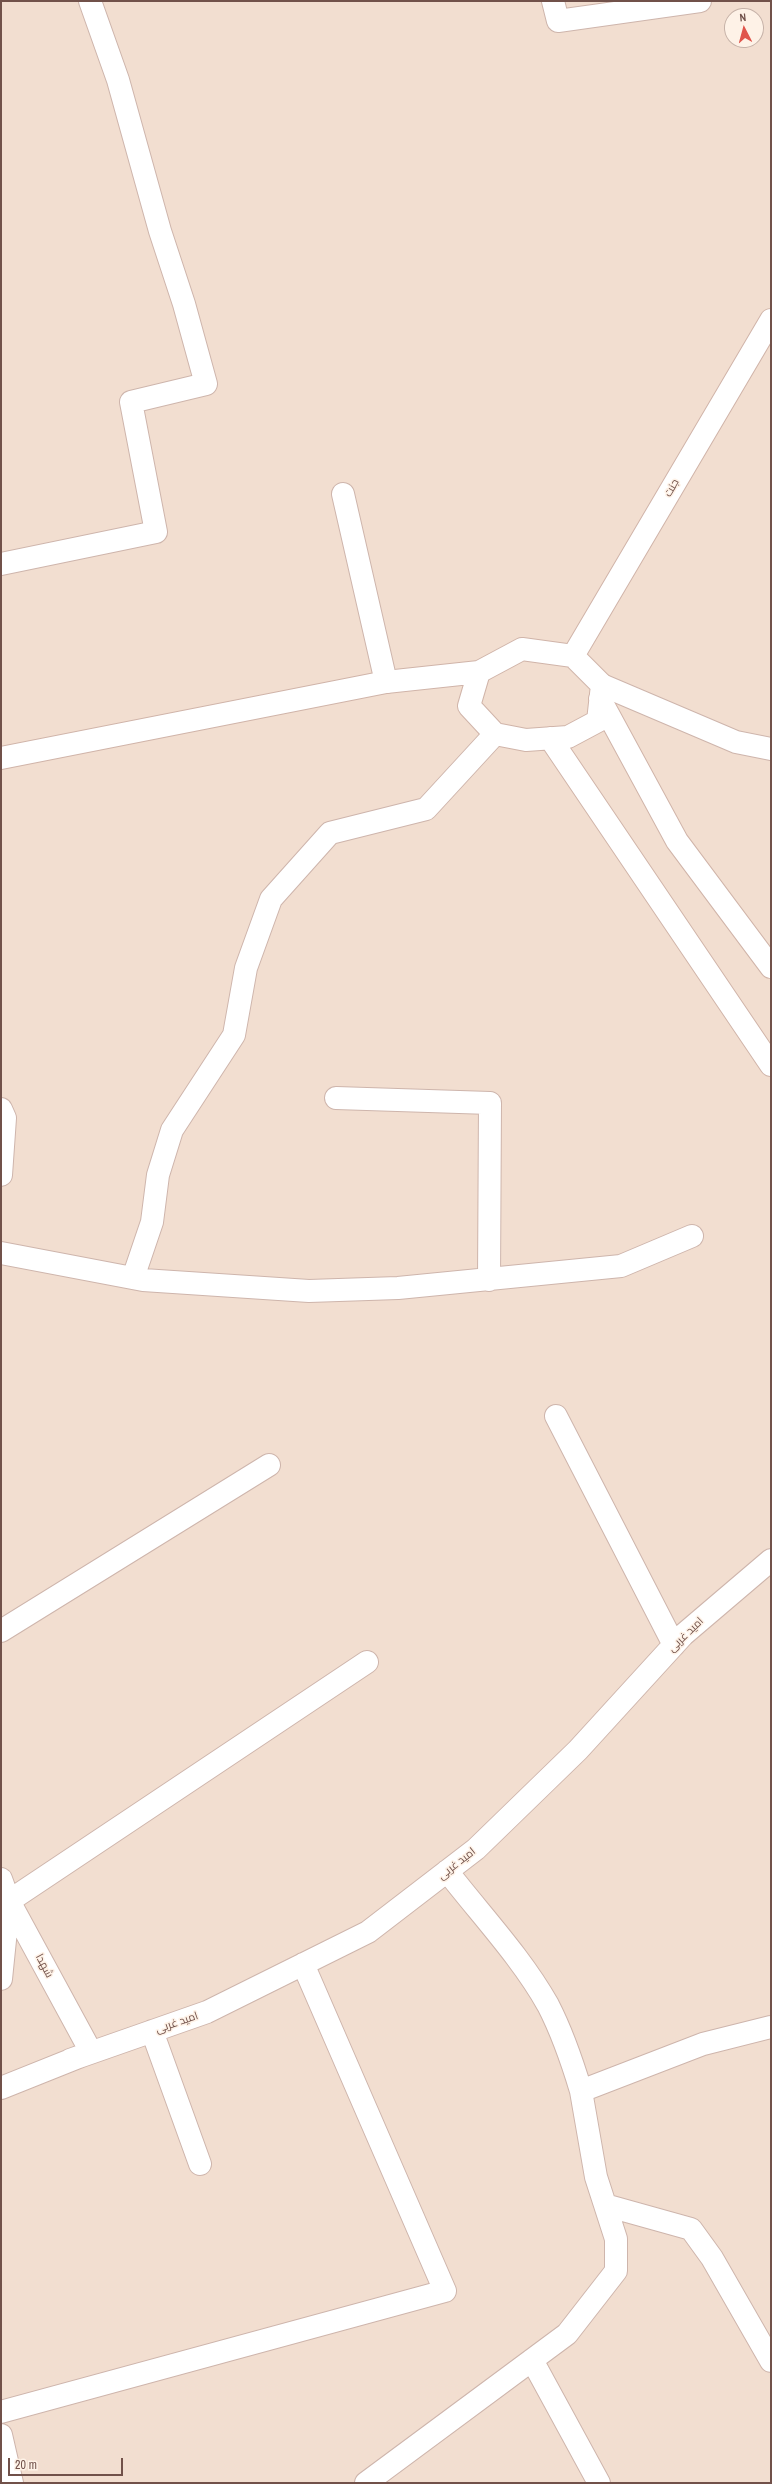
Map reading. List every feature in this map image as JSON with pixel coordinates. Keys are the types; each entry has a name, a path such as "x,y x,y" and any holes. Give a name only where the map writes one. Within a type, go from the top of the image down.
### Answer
{"street":[{"path":"1,564 156,532 131,402 206,384 184,304 160,231 118,80 90,1"},
{"path":"553,1 558,22 700,1"},
{"name":"جنت","path":"573,656 771,320"},
{"path":"343,494 386,682"},
{"path":"2,754 386,682 479,672 522,649 573,656 601,692 677,841 771,967"},
{"path":"479,672 469,706 495,734 526,740 568,737 598,721 601,692"},
{"path":"601,692 736,742 771,749"},
{"path":"133,1278 152,1222 158,1175 172,1130 234,1035 246,968 271,899 330,833 426,809 495,734"},
{"path":"550,738 771,1065"},
{"path":"336,1098 490,1103 489,1280"},
{"path":"1,1175 2,1115"},
{"path":"1,1253 133,1278 309,1291 398,1288 621,1266 692,1236"},
{"path":"556,1416 674,1645"},
{"path":"1,1632 269,1465"},
{"name":"امید غربی","path":"70,2060 207,2012 368,1932 476,1849 572,1755 674,1645 771,1560"},
{"path":"1,1979 9,1901 367,1662"},
{"path":"366,2483 567,2334 616,2272 616,2239 596,2176 581,2091 568,2052 547,2005 523,1966 447,1871"},
{"name":"شهدا","path":"1,1879 9,1901 91,2052"},
{"path":"1,2412 445,2291 303,1964"},
{"path":"581,2091 703,2044 771,2027"},
{"path":"152,2031 200,2164"},
{"path":"1,2088 91,2052"},
{"path":"605,2204 691,2229 712,2258 771,2361"},
{"path":"532,2360 599,2483"},
{"path":"1,2435 12,2483"}],"shaded area":[{"path":"1,1 771,1 771,2483 1,2483"}]}
